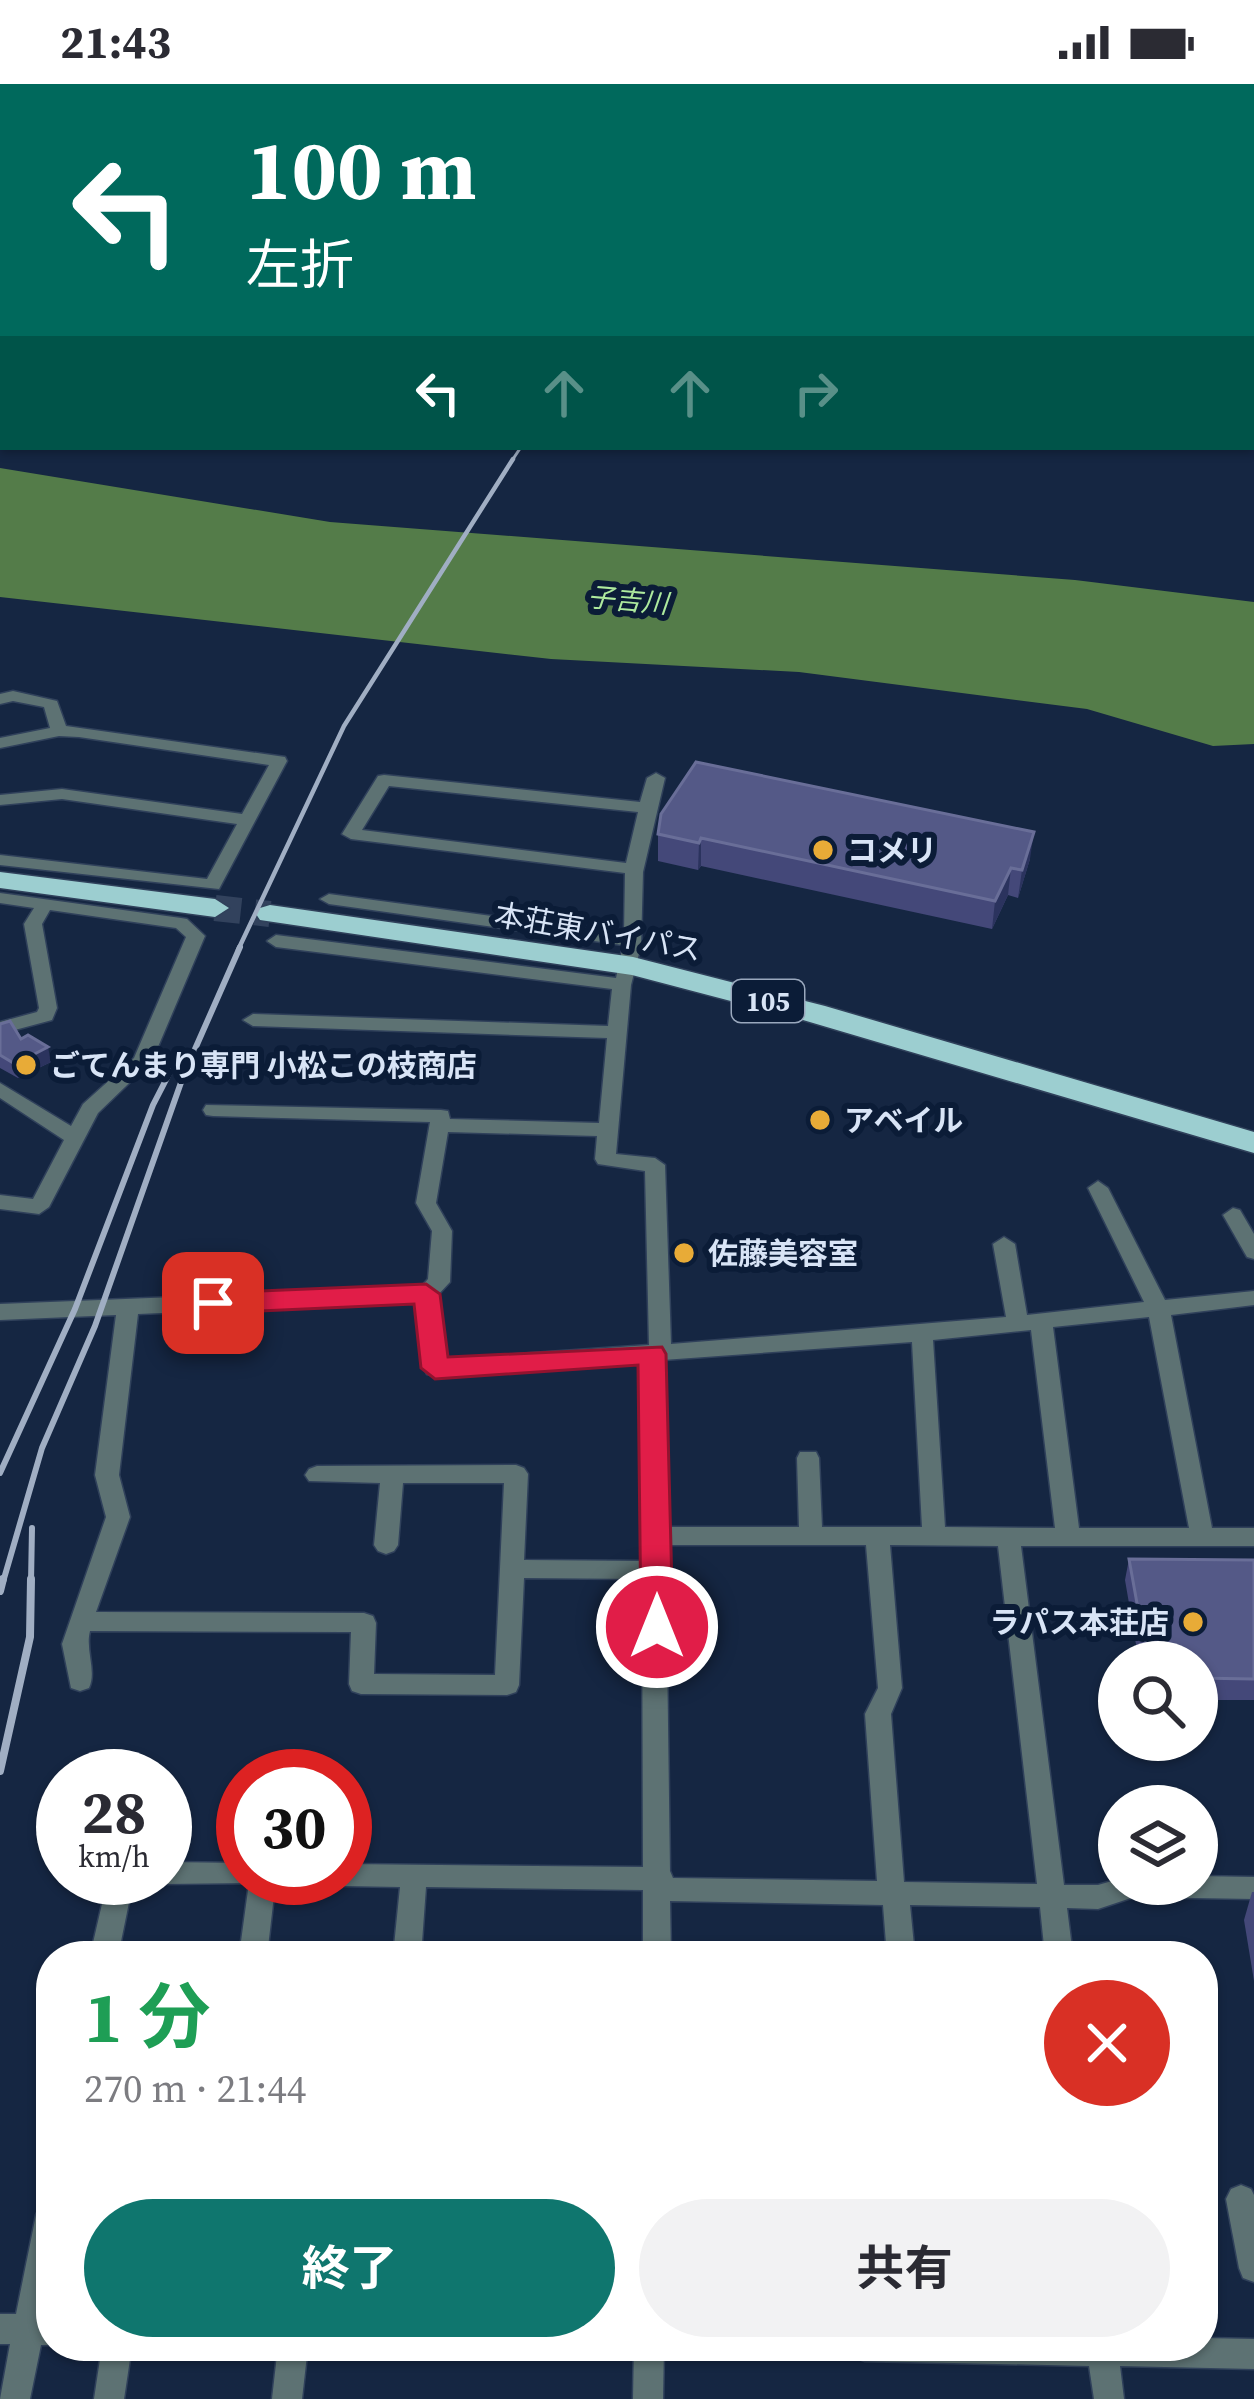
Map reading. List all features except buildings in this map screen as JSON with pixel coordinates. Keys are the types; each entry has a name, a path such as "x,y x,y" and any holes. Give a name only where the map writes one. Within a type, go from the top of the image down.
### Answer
{"highway":[{"path":"0,880 215,908"},
{"name":"本荘東バイパス","path":"273,927 628,964 814,1013 1254,1143"}],"street":[{"path":"0,699 13,696 51,704 58,731"},
{"path":"0,743 58,731 279,761 213,885 0,860"},
{"path":"656,778 634,869 605,1159 655,1165 657,1941"},
{"path":"634,869 351,834 384,779 647,808"},
{"path":"0,800 62,794 245,820"},
{"path":"0,898 181,923 196,936 142,1061 91,1109 39,1207 0,1202"},
{"path":"329,899 628,964"},
{"path":"0,1028 45,1016 48,1008 33,924 45,904"},
{"path":"253,1020 618,1032"},
{"path":"0,1089 74,1137"},
{"path":"0,1312 426,1294 439,1282 442,1231 426,1203 441,1116 213,1110"},
{"path":"439,1125 608,1130"},
{"path":"1099,1188 1159,1310 1202,1536"},
{"path":"1233,1215 1254,1252"},
{"path":"1004,1244 1029,1323 1068,1534"},
{"path":"426,1294 435,1368 922,1334 1254,1298"},
{"path":"80,1681 74,1644 118,1517 106,1475 128,1306"},
{"path":"922,1334 934,1535"},
{"path":"808,1458 811,1535"},
{"path":"80,1621 364,1623 361,1684 507,1685 516,1474 317,1475"},
{"path":"386,1545 392,1477"},
{"path":"1009,1534 1058,1941"},
{"path":"877,1535 890,1688 878,1714 891,1892 899,1912 900,1941"},
{"path":"657,1536 1254,1537"},
{"path":"512,1569 657,1570"},
{"path":"372,1875 1098,1897 1134,1886 1254,1888"},
{"path":"408,1941 414,1876"},
{"path":"107,1941 115,1905"},
{"path":"256,1941 260,1905"},
{"path":"1240,2200 1254,2268"},
{"path":"15,2399 36,2284"},
{"path":"1218,2353 1254,2354"},
{"path":"109,2399 114,2361"},
{"path":"287,2399 291,2361"},
{"path":"648,2399 649,2361"},
{"path":"1104,2361 1109,2399"}],"water":[{"name":"子吉川","path":"0,468 330,522 1075,580 1254,602 1254,744 1213,746 1087,709 799,672 551,659 0,597"}],"tunnel":[{"path":"215,908 270,914"}],"railway":[{"path":"513,459 519,450"},
{"path":"238,950 344,726 513,459"},
{"path":"3,1582 42,1448 95,1326 184,1074 240,947"},
{"path":"0,1473 75,1309 153,1105 171,1070"},
{"path":"31,1582 32,1528"},
{"path":"0,1591 3,1579"},
{"path":"0,1771 30,1637 31,1579"}],"place":[{"name":"コメリ","path":"823,850"},
{"name":"ごてんまり専門 小松この枝商店","path":"26,1065"},
{"name":"アベイル","path":"820,1120"},
{"name":"佐藤美容室","path":"684,1253"},
{"name":"ラパス本荘店","path":"1193,1622"}],"route":[{"path":"213,1303 426,1294 435,1368 652,1354 657,1627"}]}
